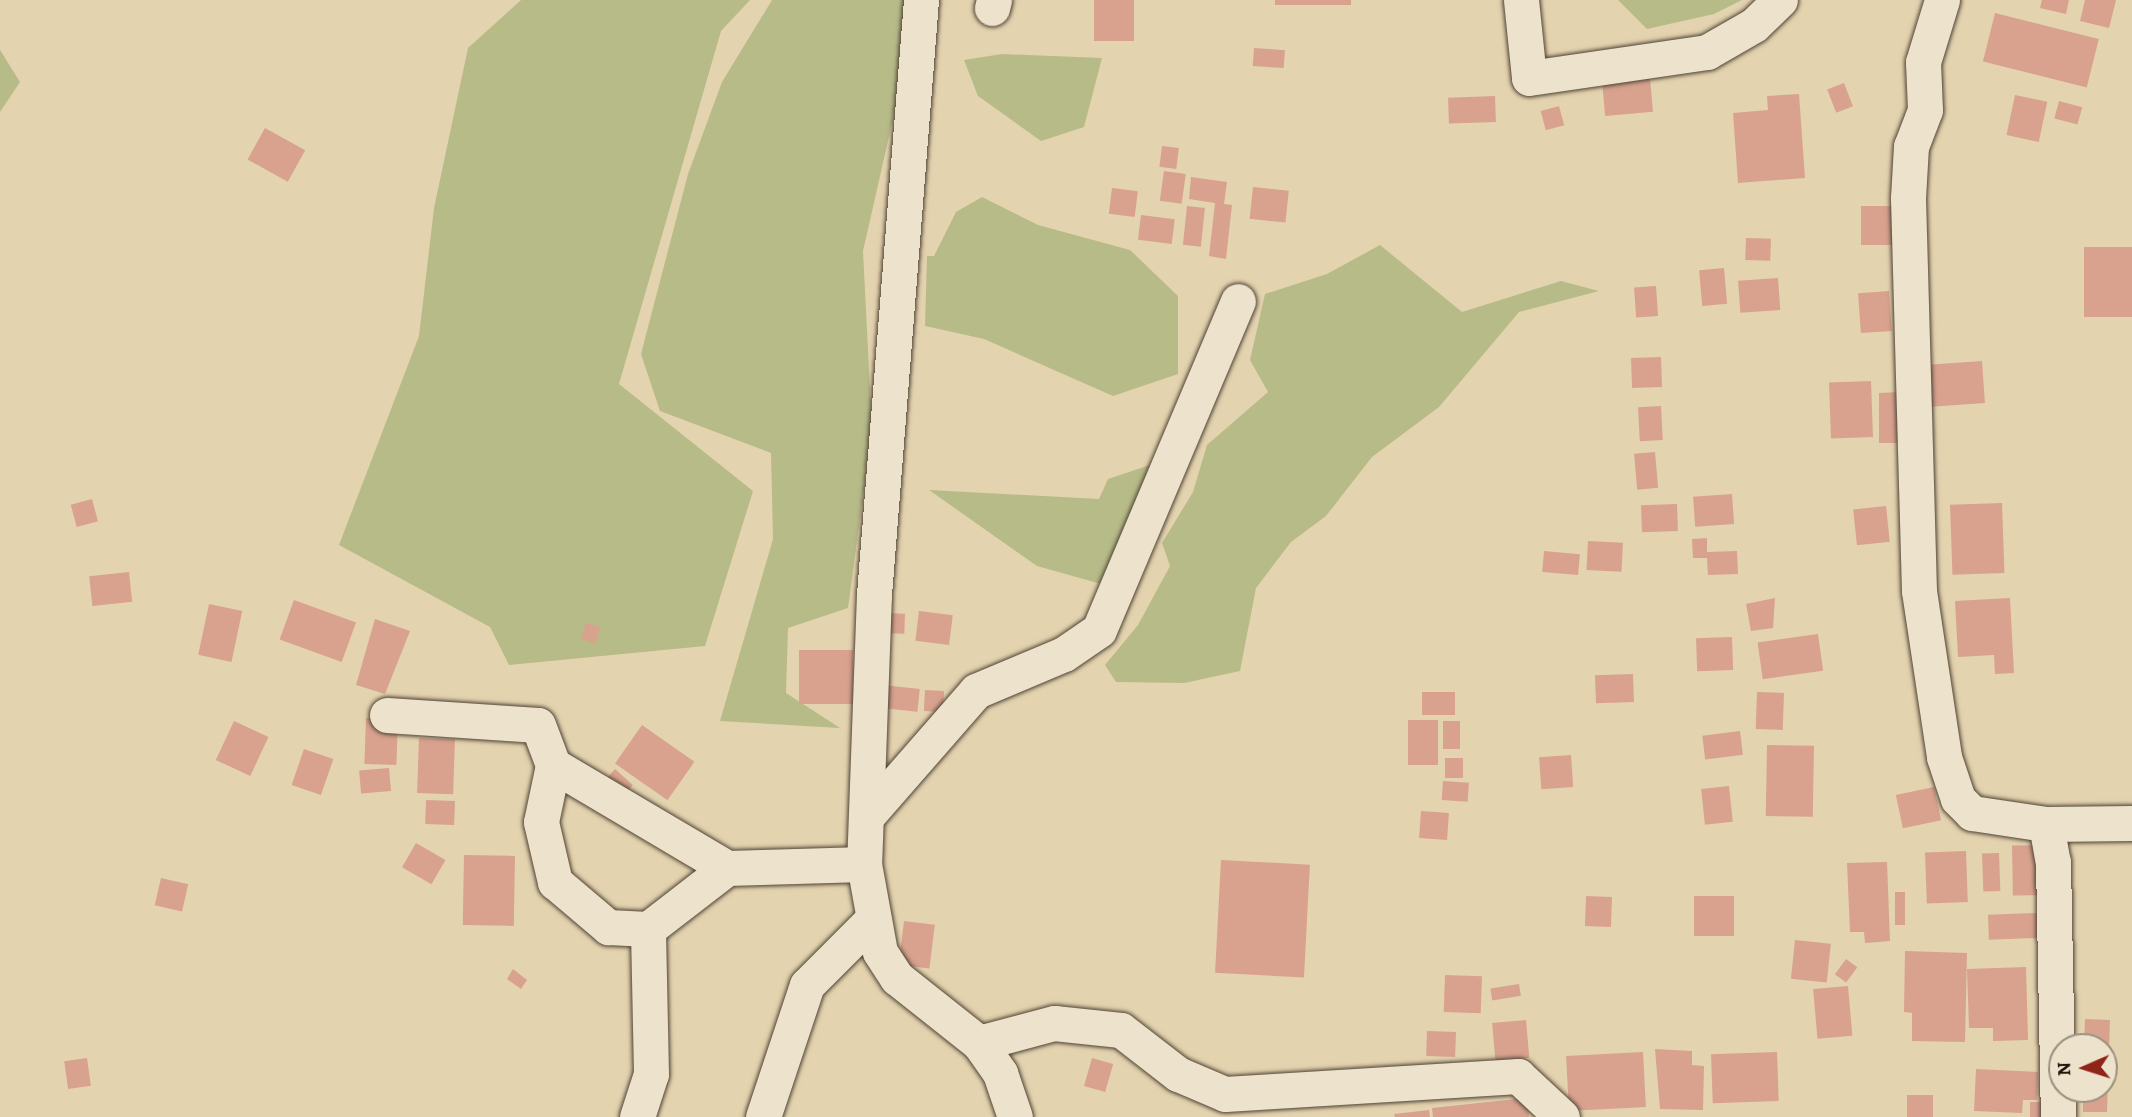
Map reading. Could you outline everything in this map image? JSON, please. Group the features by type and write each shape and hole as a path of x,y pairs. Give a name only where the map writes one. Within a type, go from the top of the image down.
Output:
{"street":[{"path":"921,0 874,594 864,864 872,920 897,978 979,1043 1000,1073 1015,1117"},
{"path":"1521,0 1529,78 1707,52 1754,25 1780,0"},
{"path":"1942,0 1923,62 1926,110 1911,146 1908,198 1919,592 1944,757 1958,799 1972,813 2046,824 2132,823"},
{"path":"867,816 887,801 926,746 976,691 1064,654 1100,630 1238,301"},
{"path":"387,715 526,720 538,726 553,765 541,822 555,883 608,927 648,929 727,868"},
{"path":"553,765 727,868 864,864"},
{"path":"2046,824 2053,862 2058,1117"},
{"path":"763,1117 807,985 872,920"},
{"path":"637,1117 651,1074 648,929"},
{"path":"979,1043 1054,1023 1121,1030 1178,1074 1225,1094 1518,1076 1562,1117"}],"green space":[{"path":"521,0 750,0 721,31 619,384 753,491 705,646 509,665 490,627 339,545 419,336 434,208 468,48"},
{"path":"772,0 920,0 863,251 872,429 848,608 788,628 786,693 840,728 720,721 773,539 771,453 660,411 641,354 688,174 722,82"},
{"path":"1618,0 1742,0 1714,14 1647,29"},
{"path":"0,50 20,82 0,112"},
{"path":"1002,54 1102,58 1084,127 1041,141 978,96 964,60"},
{"path":"982,197 1038,225 1130,250 1178,296 1178,374 1113,396 984,339 925,326 927,256 934,256 956,212"},
{"path":"1380,245 1462,312 1561,281 1599,291 1519,312 1439,407 1372,457 1326,516 1291,542 1256,588 1240,671 1184,683 1116,682 1105,665 1138,625 1170,566 1162,543 1193,492 1207,445 1268,392 1250,360 1265,294 1327,274"},
{"path":"1153,464 1112,587 1037,566 929,490 1099,499 1108,479"}],"building":[{"path":"1094,0 1134,0 1134,41 1094,41"},
{"path":"1275,0 1351,0 1351,5 1275,5"},
{"path":"2042,0 2069,0 2066,14 2040,8"},
{"path":"2085,0 2116,0 2109,28 2080,21"},
{"path":"1995,13 2099,39 2087,87 1983,62"},
{"path":"1254,48 1285,50 1284,68 1253,66"},
{"path":"1650,78 1653,112 1605,116 1602,82"},
{"path":"1844,83 1853,106 1836,113 1827,89"},
{"path":"1799,94 1805,178 1738,183 1733,113 1768,110 1767,96"},
{"path":"2015,95 2047,102 2039,142 2006,135"},
{"path":"1495,96 1496,122 1449,124 1448,98"},
{"path":"2059,101 2082,107 2078,125 2054,118"},
{"path":"1559,106 1564,125 1546,130 1541,111"},
{"path":"265,128 305,150 288,182 248,159"},
{"path":"1162,146 1179,148 1176,169 1159,167"},
{"path":"1164,171 1186,174 1182,204 1160,201"},
{"path":"1191,177 1227,182 1224,204 1232,205 1226,259 1209,256 1215,203 1189,199"},
{"path":"1253,187 1289,191 1285,223 1250,219"},
{"path":"1112,188 1138,191 1135,217 1109,214"},
{"path":"1187,206 1205,208 1201,247 1183,245"},
{"path":"1861,206 1896,206 1896,245 1861,245"},
{"path":"1141,215 1175,219 1172,244 1138,240"},
{"path":"1746,238 1771,239 1770,261 1745,260"},
{"path":"2084,247 2132,247 2132,317 2084,317"},
{"path":"1724,268 1727,304 1702,306 1699,270"},
{"path":"1778,278 1780,310 1740,313 1738,281"},
{"path":"1656,286 1658,316 1636,317 1634,288"},
{"path":"1889,291 1892,331 1861,333 1858,293"},
{"path":"1661,357 1662,387 1632,388 1631,358"},
{"path":"1982,361 1985,403 1931,407 1928,365"},
{"path":"1871,381 1873,437 1831,438 1829,382"},
{"path":"1902,392 1914,443 1879,443 1879,393"},
{"path":"1661,406 1663,440 1640,441 1638,407"},
{"path":"1655,452 1658,488 1637,490 1634,454"},
{"path":"1732,494 1734,524 1695,527 1693,497"},
{"path":"92,499 98,521 77,527 71,505"},
{"path":"2002,503 2004,573 1952,575 1950,505"},
{"path":"1677,504 1678,531 1642,532 1641,505"},
{"path":"1886,506 1890,542 1857,545 1853,509"},
{"path":"1707,538 1707,552 1737,551 1738,574 1708,575 1707,558 1693,558 1692,539"},
{"path":"1588,541 1623,543 1621,572 1586,570"},
{"path":"1544,551 1580,554 1578,575 1542,572"},
{"path":"129,572 132,602 92,606 89,576"},
{"path":"1775,598 1773,628 1751,631 1746,604"},
{"path":"2010,598 2014,673 1995,674 1994,655 1958,657 1955,601"},
{"path":"294,600 356,623 342,662 280,639"},
{"path":"209,604 242,611 231,662 198,655"},
{"path":"919,611 953,615 949,645 915,641"},
{"path":"881,613 905,614 904,634 880,633"},
{"path":"375,619 410,631 385,694 356,685"},
{"path":"586,623 600,627 596,643 581,639"},
{"path":"1818,634 1823,671 1763,679 1758,642"},
{"path":"1732,637 1733,670 1697,671 1696,638"},
{"path":"799,650 853,650 853,704 799,704"},
{"path":"1633,674 1634,702 1596,703 1595,675"},
{"path":"882,685 920,689 917,712 880,708"},
{"path":"925,690 944,691 943,712 924,711"},
{"path":"1422,692 1455,692 1455,715 1422,715"},
{"path":"1757,692 1784,693 1783,730 1756,729"},
{"path":"366,718 398,719 396,765 364,764"},
{"path":"1408,720 1438,720 1438,765 1408,765"},
{"path":"234,721 268,737 250,776 216,760"},
{"path":"1443,721 1460,721 1460,749 1443,749"},
{"path":"642,725 694,762 667,800 615,764"},
{"path":"1740,731 1743,755 1705,759 1702,736"},
{"path":"419,738 455,739 453,794 417,793"},
{"path":"1767,745 1814,746 1813,817 1766,816"},
{"path":"304,749 333,759 321,795 292,785"},
{"path":"1571,755 1573,787 1541,789 1539,757"},
{"path":"1445,758 1463,758 1463,778 1445,778"},
{"path":"389,768 391,791 361,794 359,771"},
{"path":"615,769 633,785 625,794 607,778"},
{"path":"1443,781 1469,783 1468,802 1442,800"},
{"path":"1729,786 1733,822 1705,825 1701,789"},
{"path":"1934,787 1941,820 1903,828 1896,795"},
{"path":"426,800 455,801 454,825 425,824"},
{"path":"1421,811 1449,813 1447,840 1419,838"},
{"path":"416,843 445,860 431,884 402,867"},
{"path":"2046,845 2047,895 2013,896 2012,846"},
{"path":"1966,851 1968,902 1927,903 1925,852"},
{"path":"1999,853 2000,891 1983,892 1982,854"},
{"path":"464,855 515,856 514,926 463,925"},
{"path":"1221,860 1310,865 1304,978 1215,973"},
{"path":"1887,862 1890,941 1865,943 1864,932 1850,932 1847,863"},
{"path":"161,878 188,884 182,912 155,905"},
{"path":"1895,892 1905,892 1905,925 1895,925"},
{"path":"1586,896 1612,897 1611,927 1585,926"},
{"path":"1694,896 1734,896 1734,936 1694,936"},
{"path":"2037,913 2038,938 1989,940 1988,915"},
{"path":"904,921 935,925 929,968 899,965"},
{"path":"1795,940 1831,944 1827,983 1791,979"},
{"path":"1905,951 1967,953 1965,1042 1912,1041 1912,1013 1904,1012"},
{"path":"1846,959 1857,967 1846,983 1835,974"},
{"path":"2026,967 2028,1040 1993,1041 1993,1028 1969,1028 1967,969"},
{"path":"513,969 527,980 521,989 507,979"},
{"path":"1445,975 1482,976 1481,1013 1444,1012"},
{"path":"1519,984 1521,996 1492,1000 1490,989"},
{"path":"1848,986 1852,1036 1817,1039 1813,989"},
{"path":"2085,1019 2110,1020 2110,1033 2084,1033"},
{"path":"1526,1020 1529,1058 1495,1061 1492,1023"},
{"path":"1427,1031 1456,1032 1455,1057 1426,1056"},
{"path":"1655,1049 1692,1051 1692,1065 1704,1066 1703,1110 1660,1109"},
{"path":"1643,1052 1646,1107 1569,1111 1566,1056"},
{"path":"1777,1052 1779,1101 1713,1103 1711,1054"},
{"path":"87,1058 91,1086 68,1089 64,1061"},
{"path":"1092,1058 1113,1064 1105,1092 1084,1086"},
{"path":"1976,1069 2038,1072 2037,1100 2023,1100 2022,1113 1974,1111"},
{"path":"1907,1095 1933,1095 1933,1117 1907,1117"},
{"path":"1527,1098 1529,1117 1433,1117 1432,1108"},
{"path":"2030,1102 2052,1103 2052,1117 2030,1117"},
{"path":"2083,1103 2107,1103 2107,1112 2083,1112"},
{"path":"1429,1110 1430,1117 1395,1117 1394,1114"}]}
